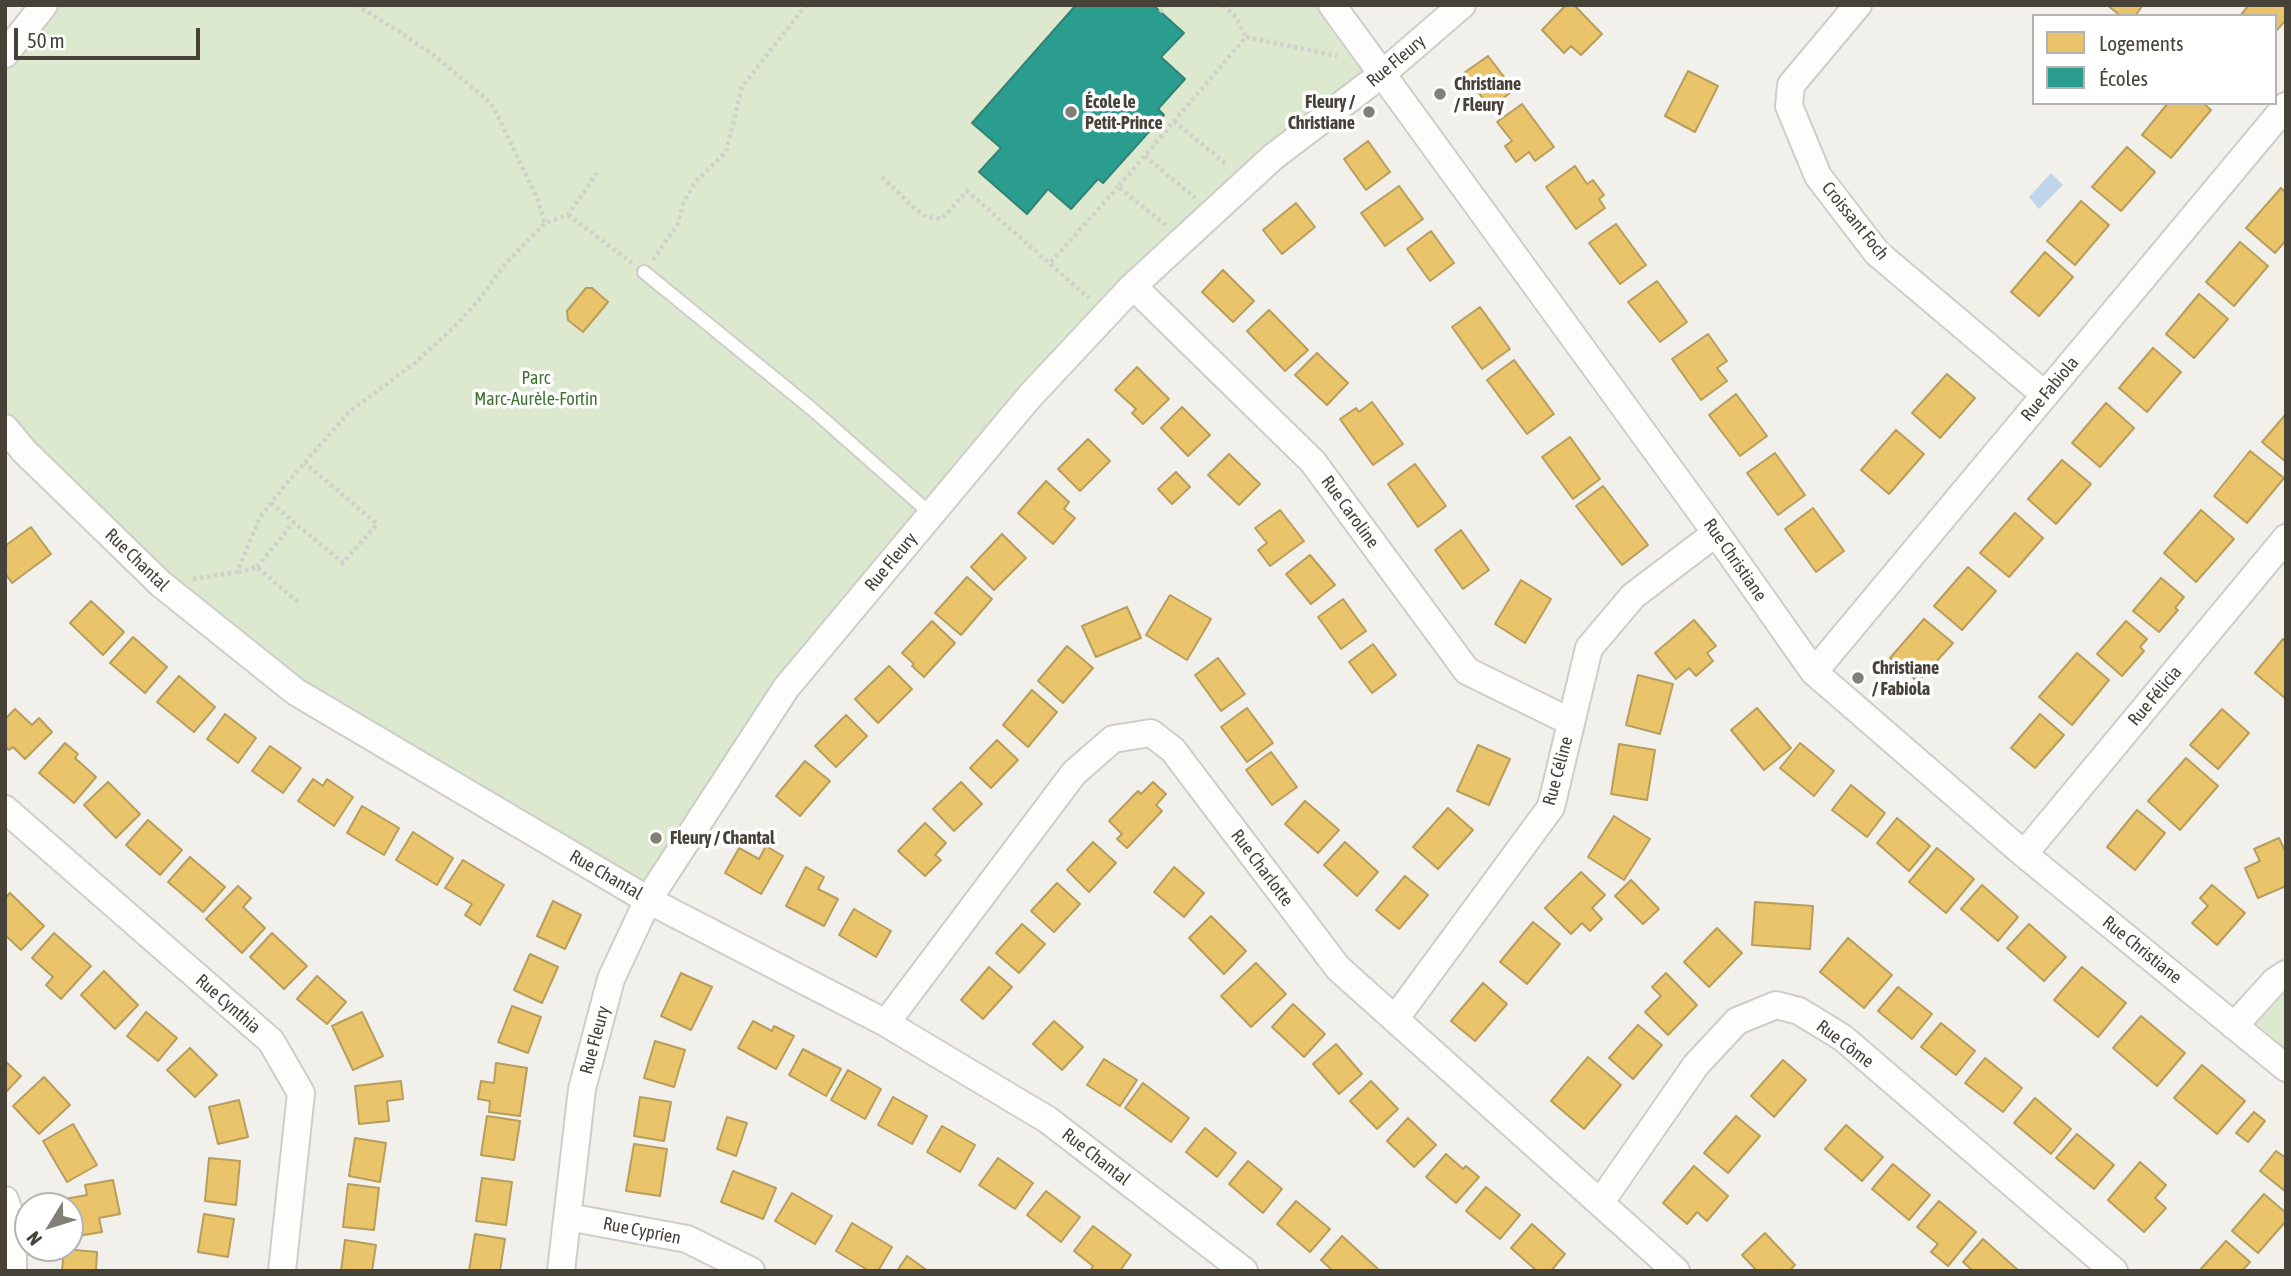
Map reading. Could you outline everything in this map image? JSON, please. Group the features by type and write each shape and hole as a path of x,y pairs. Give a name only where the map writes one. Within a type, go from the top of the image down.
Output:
{"street":[{"path":"5,54 44,5"},
{"name":"Rue Christiane","path":"1332,5 1814,672 2024,854 2286,1068"},
{"name":"Rue Fleury","path":"561,1271 582,1089 611,979 648,900 786,688 1030,396 1133,286 1273,157 1382,74 1462,5"},
{"name":"Croissant Foch","path":"1858,5 1791,85 1788,106 1818,176 1877,253 2045,395"},
{"name":"Rue Fabiola","path":"1814,672 2286,106"},
{"name":"Rue Caroline","path":"1133,286 1313,462 1467,671 1571,722"},
{"name":"Rue Chantal","path":"5,428 15,458 161,584 296,692 648,900 886,1023 1048,1120 1244,1271"},
{"name":"Rue Céline","path":"1395,1019 1551,807 1589,648 1633,596 1716,533"},
{"name":"Rue Félicia","path":"2024,854 2283,548"},
{"name":"Rue Charlotte","path":"886,1023 1074,773 1113,738 1151,733 1172,750 1338,968 1676,1271"},
{"name":"Rue Cynthia","path":"5,809 271,1041 301,1093 282,1271"},
{"path":"2234,1026 2274,981 2286,974"},
{"name":"Rue Côme","path":"1600,1203 1696,1065 1737,1021 1776,1005 1799,1011 1843,1038 2114,1271"},
{"path":"5,1200 13,1223 13,1271"},
{"name":"Rue Cyprien","path":"568,1217 687,1239 751,1271"}],"lane":[{"path":"644,272 813,409 931,514"}],"path":[{"path":"356,5 418,44 494,108 537,198 545,223"},
{"path":"568,215 644,272 678,224 683,204 695,182 726,152 742,88 806,5"},
{"path":"1160,12 1166,5"},
{"path":"1223,5 1236,17 1246,37"},
{"path":"1246,37 1342,58"},
{"path":"1050,262 1246,37"},
{"path":"1174,121 1247,181"},
{"path":"1145,156 1212,212"},
{"path":"237,572 260,517 350,411 415,363 455,326 505,264 545,223 568,215 597,173"},
{"path":"882,177 927,217 942,219 967,191 1108,315"},
{"path":"1118,187 1184,239"},
{"path":"271,503 343,563 377,524 305,463"},
{"path":"161,584 257,567 295,523"},
{"path":"257,567 299,603"}],"green space":[{"name":"Parc Marc-Aurèle-Fortin","path":"44,5 1332,5 1382,74 1133,286 786,688 648,900 296,692 5,428 5,54"},
{"path":"2286,974 2286,1068 2234,1026"}],"water":[{"path":"2051,173 2063,185 2039,209 2029,197"}],"building: Logements":[{"path":"1566,5 1574,5 1602,34 1581,55 1571,46 1564,53 1542,30"},
{"path":"2107,5 2143,5 2136,14 2118,14"},
{"path":"2249,5 2286,5 2286,20 2277,30 2277,14 2242,14"},
{"path":"1488,56 1514,90 1490,108 1464,73"},
{"path":"1688,71 1718,86 1695,132 1665,116"},
{"path":"1522,104 1554,147 1535,161 1529,152 1516,162 1505,146 1512,141 1497,122"},
{"path":"2166,105 2205,105 2211,110 2171,158 2142,135"},
{"path":"1368,141 1390,172 1366,190 1344,159"},
{"path":"2127,147 2155,172 2121,211 2092,187"},
{"path":"1575,166 1587,184 1593,180 1604,195 1599,199 1605,208 1576,229 1546,187"},
{"path":"1399,186 1423,219 1385,246 1361,213"},
{"path":"2281,188 2286,193 2286,240 2275,253 2246,228"},
{"path":"2081,201 2109,225 2075,265 2047,241"},
{"path":"1296,203 1315,227 1282,254 1263,230"},
{"path":"1616,224 1646,265 1620,284 1589,243"},
{"path":"1431,231 1454,263 1430,281 1407,249"},
{"path":"2240,242 2268,266 2234,306 2206,282"},
{"path":"2045,252 2073,277 2039,316 2011,292"},
{"path":"1223,270 1254,301 1233,322 1202,292"},
{"path":"1657,281 1687,322 1660,342 1628,302"},
{"path":"586,288 592,288 608,302 583,332 568,320 567,311"},
{"path":"2199,294 2228,319 2194,358 2166,334"},
{"path":"1480,307 1510,349 1482,369 1452,327"},
{"path":"1269,310 1308,350 1285,371 1247,331"},
{"path":"1708,334 1727,361 1717,368 1727,381 1701,400 1672,359"},
{"path":"2153,348 2181,372 2147,412 2119,388"},
{"path":"1317,353 1348,383 1327,405 1295,375"},
{"path":"1514,360 1554,414 1527,434 1487,380"},
{"path":"1137,367 1169,399 1143,424 1132,413 1136,409 1115,390"},
{"path":"1947,374 1975,398 1940,438 1912,413"},
{"path":"1736,394 1767,436 1740,456 1709,415"},
{"path":"1372,402 1403,444 1373,465 1340,419 1356,408 1359,412"},
{"path":"2106,403 2134,428 2100,467 2072,443"},
{"path":"1182,407 1210,435 1188,456 1161,428"},
{"path":"2286,414 2286,462 2262,442"},
{"path":"1896,430 1924,454 1889,494 1861,470"},
{"path":"1570,437 1600,479 1573,499 1542,457"},
{"path":"1088,439 1110,461 1080,491 1058,469"},
{"path":"2250,451 2284,478 2247,523 2214,496"},
{"path":"1775,453 1805,495 1778,515 1747,473"},
{"path":"1229,454 1260,484 1239,505 1208,475"},
{"path":"2062,460 2091,484 2056,524 2028,499"},
{"path":"1415,464 1446,506 1418,527 1388,484"},
{"path":"1176,472 1190,487 1172,504 1158,489"},
{"path":"1046,481 1069,502 1064,509 1075,518 1053,544 1018,513"},
{"path":"1603,486 1648,545 1622,565 1576,506"},
{"path":"1813,508 1844,551 1816,572 1785,529"},
{"path":"1280,510 1304,541 1270,566 1258,550 1267,543 1255,528"},
{"path":"2201,510 2234,539 2196,582 2164,553"},
{"path":"2015,513 2043,538 2009,577 1980,553"},
{"path":"31,527 51,554 12,583 5,573 5,546"},
{"path":"1461,530 1489,570 1463,589 1435,550"},
{"path":"1002,534 1026,558 994,590 971,567"},
{"path":"1310,555 1335,585 1311,604 1286,574"},
{"path":"1968,567 1996,591 1962,630 1934,606"},
{"path":"967,577 992,599 961,635 935,613"},
{"path":"2161,578 2184,597 2175,608 2178,610 2159,632 2133,611"},
{"path":"1521,580 1551,599 1525,643 1495,624"},
{"path":"1170,595 1211,619 1187,660 1146,635"},
{"path":"1343,599 1366,631 1341,649 1318,617"},
{"path":"91,601 124,632 103,655 70,623"},
{"path":"1127,607 1141,638 1096,657 1082,626"},
{"path":"1924,619 1953,643 1918,682 1890,658"},
{"path":"1694,620 1716,646 1707,653 1713,661 1696,676 1689,668 1676,679 1655,653"},
{"path":"932,621 955,643 924,677 902,653"},
{"path":"2126,621 2147,639 2140,647 2144,651 2122,676 2097,654"},
{"path":"133,637 167,667 145,693 110,663"},
{"path":"2283,639 2286,642 2286,699 2255,673"},
{"path":"1373,644 1396,675 1372,693 1349,662"},
{"path":"1067,646 1093,668 1063,703 1038,681"},
{"path":"2077,653 2109,680 2072,725 2039,697"},
{"path":"1218,658 1245,694 1221,711 1195,675"},
{"path":"889,666 912,689 878,723 855,699"},
{"path":"1638,675 1673,684 1660,734 1626,725"},
{"path":"179,676 215,707 194,732 157,702"},
{"path":"1032,690 1057,712 1028,747 1003,725"},
{"path":"1247,708 1273,743 1247,762 1221,727"},
{"path":"1757,708 1791,748 1764,770 1731,730"},
{"path":"15,709 32,725 39,718 52,732 25,759 13,747 9,750 5,746 5,719"},
{"path":"2222,709 2249,733 2218,769 2190,745"},
{"path":"225,714 256,738 238,763 207,739"},
{"path":"2040,714 2064,735 2035,768 2011,748"},
{"path":"846,715 867,736 836,767 815,746"},
{"path":"997,740 1018,760 991,788 970,768"},
{"path":"65,743 78,754 75,758 96,777 74,803 39,773"},
{"path":"1800,743 1834,771 1814,796 1780,768"},
{"path":"1619,744 1655,750 1647,800 1611,794"},
{"path":"1478,745 1510,759 1489,805 1457,791"},
{"path":"270,746 301,768 283,793 252,771"},
{"path":"1271,752 1297,787 1272,805 1246,770"},
{"path":"2186,758 2218,786 2180,830 2148,801"},
{"path":"805,761 830,781 800,816 776,796"},
{"path":"313,779 323,786 327,779 353,797 334,826 298,801"},
{"path":"108,782 140,814 116,838 84,805"},
{"path":"961,782 982,804 954,831 933,809"},
{"path":"1153,782 1166,794 1156,805 1162,811 1127,848 1117,839 1122,834 1109,821 1138,791 1141,794"},
{"path":"1851,785 1885,813 1867,837 1832,810"},
{"path":"1305,801 1339,830 1318,853 1285,824"},
{"path":"362,806 399,828 384,855 347,833"},
{"path":"1448,808 1473,830 1438,869 1413,847"},
{"path":"2137,810 2165,833 2135,870 2107,847"},
{"path":"1614,816 1650,839 1624,880 1588,857"},
{"path":"1897,818 1930,846 1909,871 1877,843"},
{"path":"148,820 182,850 160,875 126,845"},
{"path":"925,823 946,843 935,855 941,860 925,876 898,851"},
{"path":"413,832 453,858 437,885 396,860"},
{"path":"2279,838 2286,853 2286,886 2258,898 2245,868 2260,861 2254,849"},
{"path":"1093,842 1116,863 1089,892 1067,870"},
{"path":"1345,842 1378,872 1357,896 1324,865"},
{"path":"766,846 783,856 761,894 725,873 739,848 759,859"},
{"path":"1937,848 1974,879 1946,913 1909,882"},
{"path":"190,857 225,887 203,912 168,882"},
{"path":"463,860 504,885 480,925 465,915 472,904 445,888"},
{"path":"806,867 824,877 818,889 838,899 824,926 786,906"},
{"path":"1174,867 1204,893 1184,917 1154,892"},
{"path":"1581,872 1605,895 1592,908 1602,919 1590,931 1582,923 1571,934 1545,908"},
{"path":"1405,876 1428,895 1399,929 1376,910"},
{"path":"1631,880 1659,909 1643,924 1615,896"},
{"path":"1057,883 1080,904 1054,932 1031,911"},
{"path":"1982,885 2018,917 1998,941 1961,909"},
{"path":"2212,885 2245,913 2217,945 2192,923 2208,906 2200,898"},
{"path":"238,886 251,898 243,907 265,928 242,953 206,919"},
{"path":"10,893 44,926 21,950 5,935 5,898"},
{"path":"553,901 581,915 565,949 537,936"},
{"path":"1755,902 1813,906 1810,949 1752,945"},
{"path":"854,909 891,931 876,957 839,935"},
{"path":"1211,916 1246,951 1224,974 1189,938"},
{"path":"1533,922 1560,944 1527,984 1500,962"},
{"path":"1022,924 1045,944 1019,973 996,953"},
{"path":"2029,924 2066,957 2044,981 2007,948"},
{"path":"1717,928 1742,953 1709,987 1684,962"},
{"path":"54,933 91,966 61,999 46,985 53,977 32,958"},
{"path":"272,933 307,966 284,989 250,957"},
{"path":"1848,938 1892,975 1864,1008 1820,972"},
{"path":"530,954 558,967 542,1003 514,990"},
{"path":"1256,963 1286,994 1251,1027 1221,996"},
{"path":"989,967 1012,987 983,1019 961,1000"},
{"path":"2082,967 2126,1003 2098,1037 2054,1000"},
{"path":"104,971 138,1005 115,1029 81,995"},
{"path":"681,973 712,987 691,1030 661,1016"},
{"path":"1666,973 1697,1005 1668,1035 1645,1012 1661,996 1652,987"},
{"path":"317,976 346,1002 327,1024 297,999"},
{"path":"1483,983 1507,1004 1475,1041 1451,1021"},
{"path":"1898,987 1932,1014 1912,1039 1878,1011"},
{"path":"1293,1004 1325,1034 1304,1057 1272,1027"},
{"path":"512,1006 541,1017 528,1053 498,1042"},
{"path":"146,1012 177,1038 158,1061 127,1036"},
{"path":"362,1012 383,1056 353,1070 332,1026"},
{"path":"2141,1016 2185,1053 2157,1086 2113,1048"},
{"path":"753,1021 772,1031 774,1026 794,1036 776,1069 738,1048"},
{"path":"1054,1021 1083,1047 1062,1070 1033,1044"},
{"path":"1941,1023 1975,1051 1956,1075 1921,1047"},
{"path":"1638,1025 1662,1045 1633,1079 1609,1058"},
{"path":"655,1041 685,1050 674,1087 644,1078"},
{"path":"1336,1044 1362,1074 1339,1094 1313,1064"},
{"path":"190,1048 217,1075 195,1097 167,1070"},
{"path":"803,1049 841,1069 826,1096 789,1075"},
{"path":"1588,1057 1621,1085 1584,1129 1551,1101"},
{"path":"1985,1058 2022,1088 2003,1112 1965,1083"},
{"path":"1104,1059 1137,1080 1120,1106 1087,1085"},
{"path":"1783,1060 1806,1080 1774,1117 1751,1096"},
{"path":"5,1061 21,1076 5,1093"},
{"path":"496,1063 527,1068 520,1116 489,1112 490,1101 478,1099 481,1081 494,1083"},
{"path":"2202,1065 2245,1101 2217,1134 2174,1098"},
{"path":"848,1070 881,1089 865,1119 831,1100"},
{"path":"44,1077 70,1105 39,1134 13,1106"},
{"path":"401,1081 403,1099 387,1101 389,1121 359,1124 355,1086"},
{"path":"1371,1081 1398,1109 1377,1129 1350,1101"},
{"path":"1143,1083 1189,1118 1171,1142 1125,1108"},
{"path":"640,1097 671,1102 664,1141 634,1136"},
{"path":"893,1097 927,1116 912,1144 878,1125"},
{"path":"2035,1098 2071,1129 2051,1154 2014,1123"},
{"path":"239,1100 248,1137 218,1144 209,1107"},
{"path":"2254,1112 2265,1121 2248,1142 2236,1133"},
{"path":"487,1116 520,1121 514,1160 481,1155"},
{"path":"1736,1116 1760,1136 1728,1173 1704,1153"},
{"path":"727,1117 747,1123 736,1156 717,1149"},
{"path":"1408,1118 1436,1145 1414,1167 1387,1141"},
{"path":"73,1124 97,1165 67,1182 43,1141"},
{"path":"1846,1125 1883,1157 1862,1181 1825,1149"},
{"path":"942,1126 975,1145 960,1172 927,1152"},
{"path":"1205,1128 1236,1153 1217,1177 1186,1152"},
{"path":"2077,1134 2114,1165 2094,1189 2056,1158"},
{"path":"355,1138 386,1143 380,1182 349,1176"},
{"path":"634,1144 667,1149 660,1196 626,1191"},
{"path":"2276,1151 2286,1158 2286,1192 2260,1171"},
{"path":"1446,1154 1463,1169 1466,1166 1479,1177 1456,1203 1426,1177"},
{"path":"209,1158 240,1161 236,1205 205,1201"},
{"path":"998,1158 1033,1183 1015,1209 979,1185"},
{"path":"1248,1161 1282,1189 1263,1213 1229,1184"},
{"path":"2140,1162 2166,1185 2155,1198 2166,1208 2144,1232 2108,1200"},
{"path":"1893,1164 1930,1195 1909,1220 1872,1189"},
{"path":"1694,1166 1728,1196 1707,1221 1697,1212 1687,1224 1663,1203"},
{"path":"733,1171 776,1188 763,1219 721,1202"},
{"path":"482,1178 512,1182 506,1225 476,1221"},
{"path":"113,1180 120,1214 99,1218 102,1232 84,1235 84,1196 87,1195 85,1185"},
{"path":"348,1184 379,1188 374,1230 343,1227"},
{"path":"1486,1187 1520,1215 1500,1239 1466,1211"},
{"path":"1046,1191 1080,1217 1061,1242 1027,1215"},
{"path":"792,1193 832,1216 815,1244 775,1221"},
{"path":"2264,1194 2286,1213 2286,1221 2258,1253 2232,1231"},
{"path":"1296,1201 1330,1229 1310,1252 1277,1224"},
{"path":"1939,1201 1976,1232 1948,1266 1931,1252 1938,1244 1917,1227"},
{"path":"204,1214 234,1219 228,1257 198,1252"},
{"path":"852,1223 892,1247 878,1271 869,1271 836,1251"},
{"path":"1532,1224 1565,1254 1551,1271 1537,1271 1511,1248"},
{"path":"1093,1226 1131,1255 1120,1271 1090,1271 1093,1266 1074,1251"},
{"path":"1765,1233 1795,1265 1789,1271 1757,1271 1742,1255"},
{"path":"475,1234 505,1239 500,1271 469,1271"},
{"path":"1342,1236 1378,1269 1377,1271 1333,1271 1321,1260"},
{"path":"1983,1239 2019,1271 1973,1271 1963,1262"},
{"path":"345,1240 376,1245 372,1271 341,1271"},
{"path":"2226,1241 2250,1262 2242,1271 2199,1271"},
{"path":"84,1251 97,1252 96,1271 62,1271 63,1262 84,1262"},
{"path":"907,1256 928,1271 897,1271"}],"building: Écoles":[{"name":"École le Petit-Prince","path":"1076,5 1153,5 1184,33 1161,57 1185,79 1158,109 1164,115 1103,183 1098,179 1071,209 1048,189 1027,214 979,172 1001,148 972,123"}],"place":[{"name":"Christiane / Fleury","path":"1440,94"},
{"name":"École le Petit-Prince","path":"1071,112"},
{"name":"Fleury / Christiane","path":"1369,112"},
{"name":"Christiane / Fabiola","path":"1858,678"},
{"name":"Fleury / Chantal","path":"656,838"}]}
